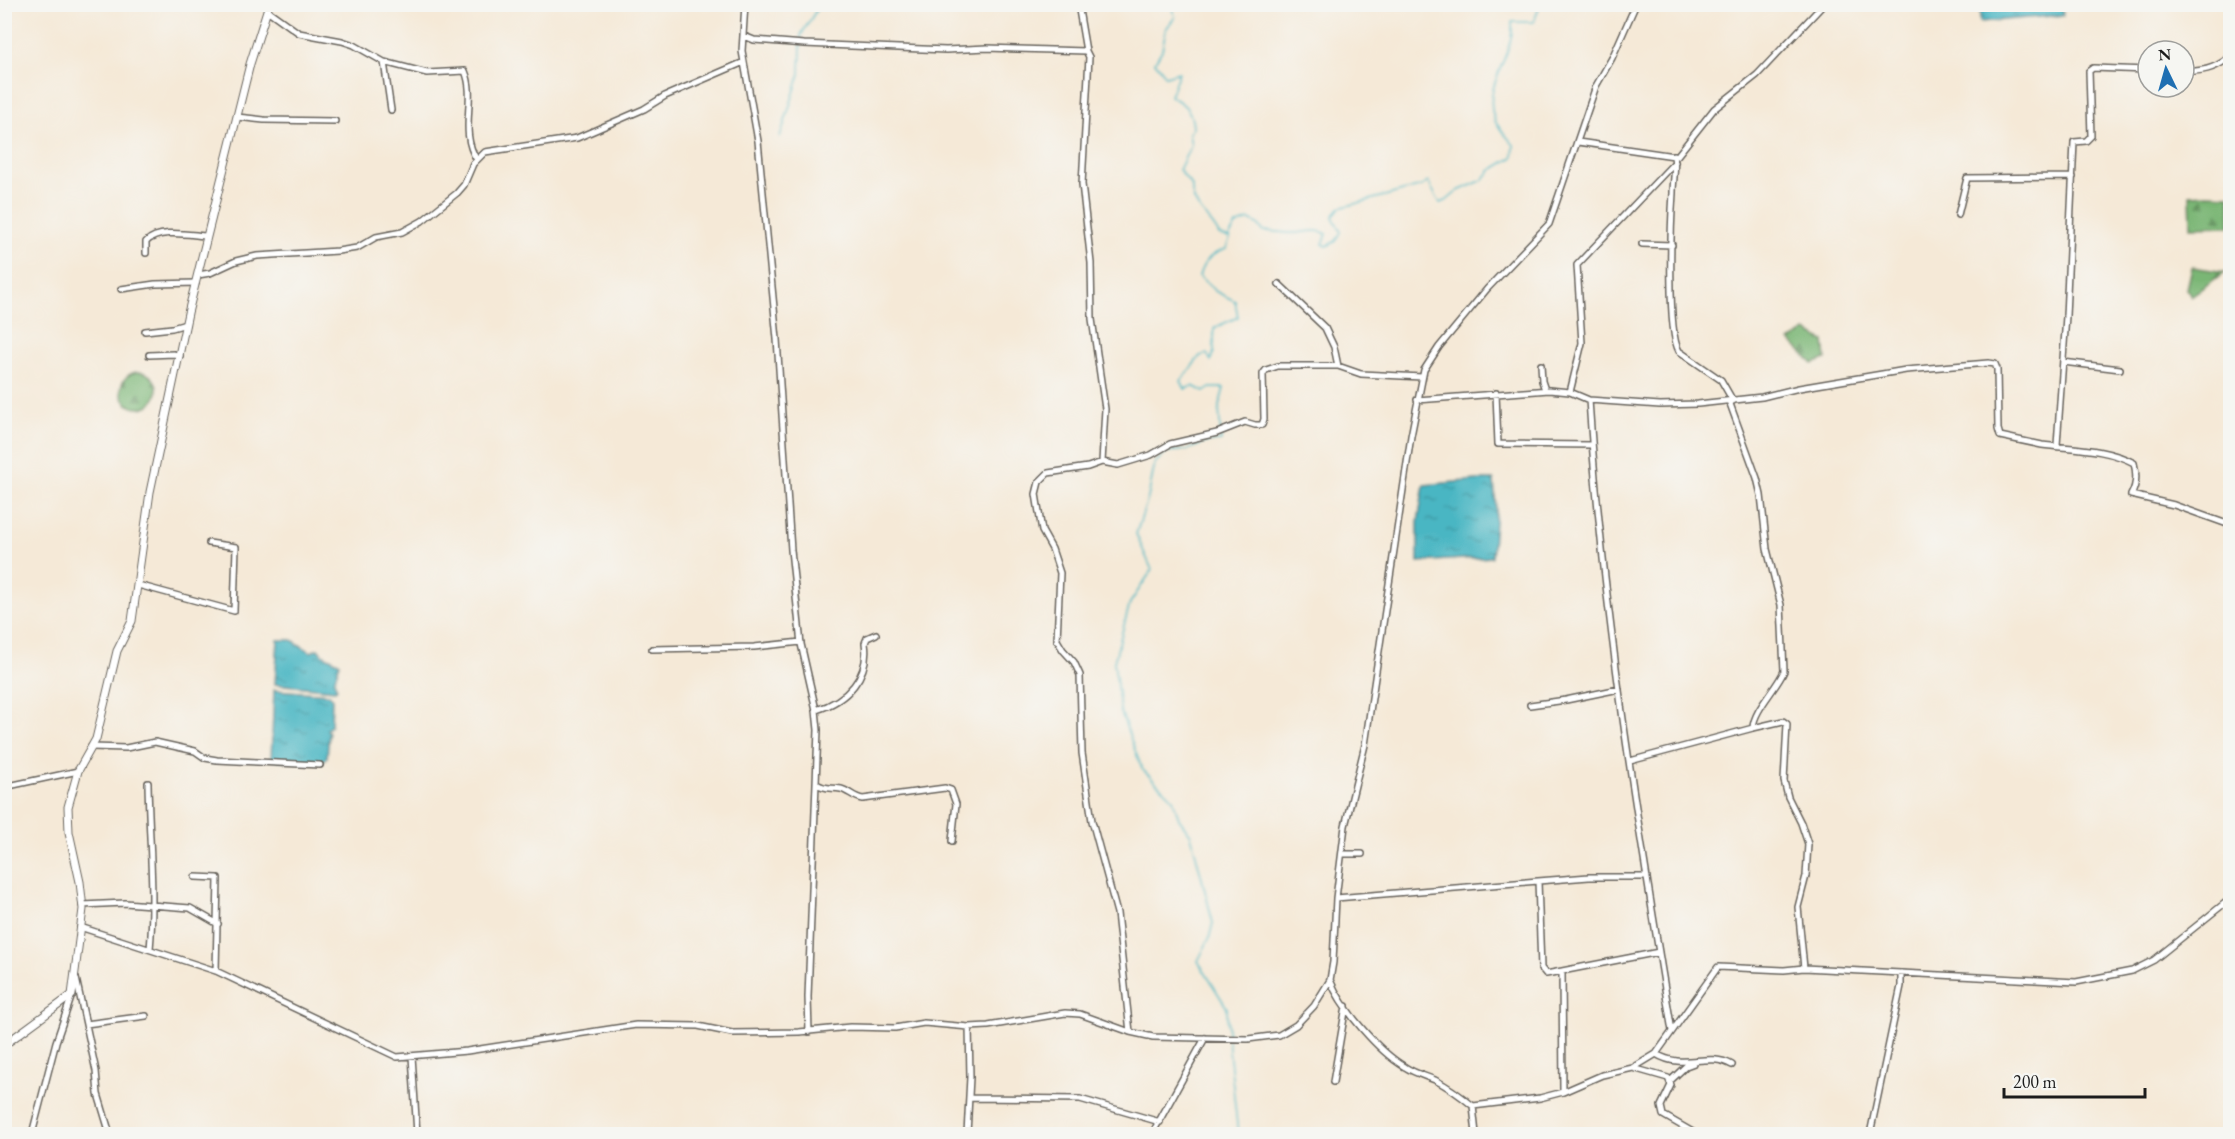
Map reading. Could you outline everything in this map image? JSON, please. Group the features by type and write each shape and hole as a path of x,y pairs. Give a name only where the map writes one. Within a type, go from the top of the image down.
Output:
{"street":[{"path":"745,4 742,51 758,141 777,339 791,550 801,642 816,710 818,730 808,997 809,1032"},
{"path":"1078,4 1089,57 1082,184 1091,263 1092,319 1105,409 1102,462"},
{"path":"80,927 216,971 397,1057 467,1051 636,1025 698,1026 732,1033 809,1032 850,1028 894,1028 924,1023 969,1027 988,1026 1065,1013 1080,1014 1130,1032 1169,1038 1233,1037 1248,1039 1279,1035 1296,1025 1327,988 1330,980 1336,898 1345,826 1365,745 1422,377 1439,347 1487,289 1549,224 1596,86 1612,58 1636,4"},
{"path":"1578,142 1677,156 1714,109 1757,75 1824,4"},
{"path":"33,1134 56,1042 76,977 82,905 80,882 69,832 68,807 78,771 96,740 117,651 132,621 150,492 186,324 250,64 268,7 299,33 354,45 384,62 427,73 465,71 469,94 466,122 471,151 477,160"},
{"path":"744,36 754,40 801,44 946,50 987,48 1086,51"},
{"path":"2196,72 2214,66 2230,56"},
{"path":"384,62 391,110"},
{"path":"198,275 257,256 357,248 376,237 402,232 422,221 457,193 473,164 485,152 577,138 635,114 665,96 744,62"},
{"path":"2057,445 2074,142 2086,141 2091,136 2089,71 2093,68 2136,70"},
{"path":"237,117 334,122"},
{"path":"1673,155 1675,162 1672,319 1675,345 1679,351 1721,380 1731,401 1759,486 1767,549 1780,605 1784,671 1756,715 1753,728"},
{"path":"1570,392 1582,343 1577,265 1675,162"},
{"path":"1958,215 1967,178 2073,177"},
{"path":"146,253 146,242 150,237 166,234 207,236"},
{"path":"1642,244 1672,245"},
{"path":"121,289 155,284 196,283"},
{"path":"1279,284 1326,328 1334,347 1338,366"},
{"path":"145,331 186,324"},
{"path":"149,356 174,354 180,356"},
{"path":"2063,362 2120,369"},
{"path":"1417,400 1545,390 1570,392 1589,400 1660,405 1731,401 1906,370 1995,364 2000,436 2125,459 2134,463 2136,471 2135,487 2131,495 2174,506 2230,525"},
{"path":"1541,365 1545,390"},
{"path":"1130,1032 1117,913 1092,821 1082,753 1080,675 1074,662 1057,640 1060,573 1052,549 1042,531 1036,494 1039,482 1048,474 1088,467 1102,462 1118,465 1151,455 1170,444 1225,431 1245,422 1262,425 1264,419 1263,375 1266,370 1278,366 1338,366 1361,374 1422,377"},
{"path":"1496,393 1498,444 1592,445"},
{"path":"1589,400 1619,689 1672,1032"},
{"path":"138,585 234,611 236,547 209,543"},
{"path":"816,710 837,702 858,682 862,676 865,643 867,638 876,634"},
{"path":"651,649 754,647 801,642"},
{"path":"1530,705 1619,689"},
{"path":"1630,761 1753,728 1783,721 1786,724 1784,781 1788,797 1808,844 1806,876 1798,907 1804,968"},
{"path":"91,747 126,748 155,742 195,751 205,758 218,760 320,765"},
{"path":"4,787 78,771"},
{"path":"148,783 153,905 150,949"},
{"path":"817,784 827,789 841,789 863,799 945,788 951,790 956,804 952,841"},
{"path":"1342,854 1362,854"},
{"path":"195,877 218,878 216,971"},
{"path":"1336,898 1588,877 1647,877"},
{"path":"1539,881 1542,968 1546,974 1659,952"},
{"path":"1330,980 1334,990 1362,1029 1388,1055 1406,1068 1454,1091 1473,1106 1540,1098 1563,1092 1602,1075 1632,1068 1656,1054 1718,967 1784,970 1804,968 2076,982 2132,971 2154,960 2230,899"},
{"path":"82,905 124,903 190,908 218,924"},
{"path":"1562,971 1563,1092"},
{"path":"1870,1134 1901,986 1901,973"},
{"path":"76,977 96,1071 98,1094 110,1134"},
{"path":"4,1045 72,995"},
{"path":"1333,1083 1346,1006"},
{"path":"86,1024 146,1016"},
{"path":"967,1134 969,1027"},
{"path":"1152,1134 1205,1038"},
{"path":"1656,1054 1671,1061 1680,1062 1727,1059 1732,1065"},
{"path":"412,1056 417,1134"},
{"path":"1670,1081 1686,1066 1704,1059"},
{"path":"1632,1068 1668,1078 1671,1085 1661,1106 1663,1115 1696,1134"},
{"path":"969,1098 1080,1099 1160,1122"},
{"path":"1473,1106 1476,1134"}],"green space":[{"path":"2190,195 2230,195 2230,226 2191,227"},
{"path":"2192,267 2225,272 2191,296 2187,289"},
{"path":"1806,331 1824,341 1826,359 1813,364 1790,341"},
{"path":"139,372 151,378 157,390 151,402 139,408 127,402 121,390 127,378"}],"water":[{"path":"1980,5 2062,5 2063,15 1980,22"},
{"path":"1494,480 1496,511 1492,557 1418,562 1418,522 1424,485"},
{"path":"278,640 292,640 311,652 318,649 322,654 340,663 334,681 337,688 335,690 275,684"},
{"path":"274,690 329,694 332,699 331,726 327,729 329,733 327,757 323,762 271,760"}],"waterway":[{"path":"801,40 801,35 820,4"},
{"path":"1172,4 1175,17 1166,29 1162,50 1155,62 1166,76 1179,72 1170,96 1187,108 1191,117 1193,128 1189,133 1191,145 1179,170 1192,186 1192,194 1198,207 1219,235 1230,238 1226,249 1209,258 1199,276 1215,291 1235,301 1238,317 1214,328 1214,352 1211,361 1207,354 1200,356 1181,381 1185,389 1193,386 1204,392 1210,388 1224,388 1219,407 1221,441 1207,442 1187,450 1167,452 1155,463 1148,498 1136,534 1152,570 1130,603 1114,662 1120,710 1142,769 1173,799 1179,819 1191,835 1213,923 1209,939 1198,961 1227,1008 1228,1035"},
{"path":"1229,237 1236,225 1249,220 1258,224 1263,231 1323,232 1327,234 1323,244 1327,246 1336,241 1341,232 1333,217 1339,208 1422,186 1428,182 1440,203 1458,191 1483,180 1490,171 1513,157 1514,145 1494,118 1491,106 1492,93 1509,47 1512,22 1534,22 1540,4"},
{"path":"780,137 800,74 801,45"},
{"path":"1228,1040 1238,1134"}]}
